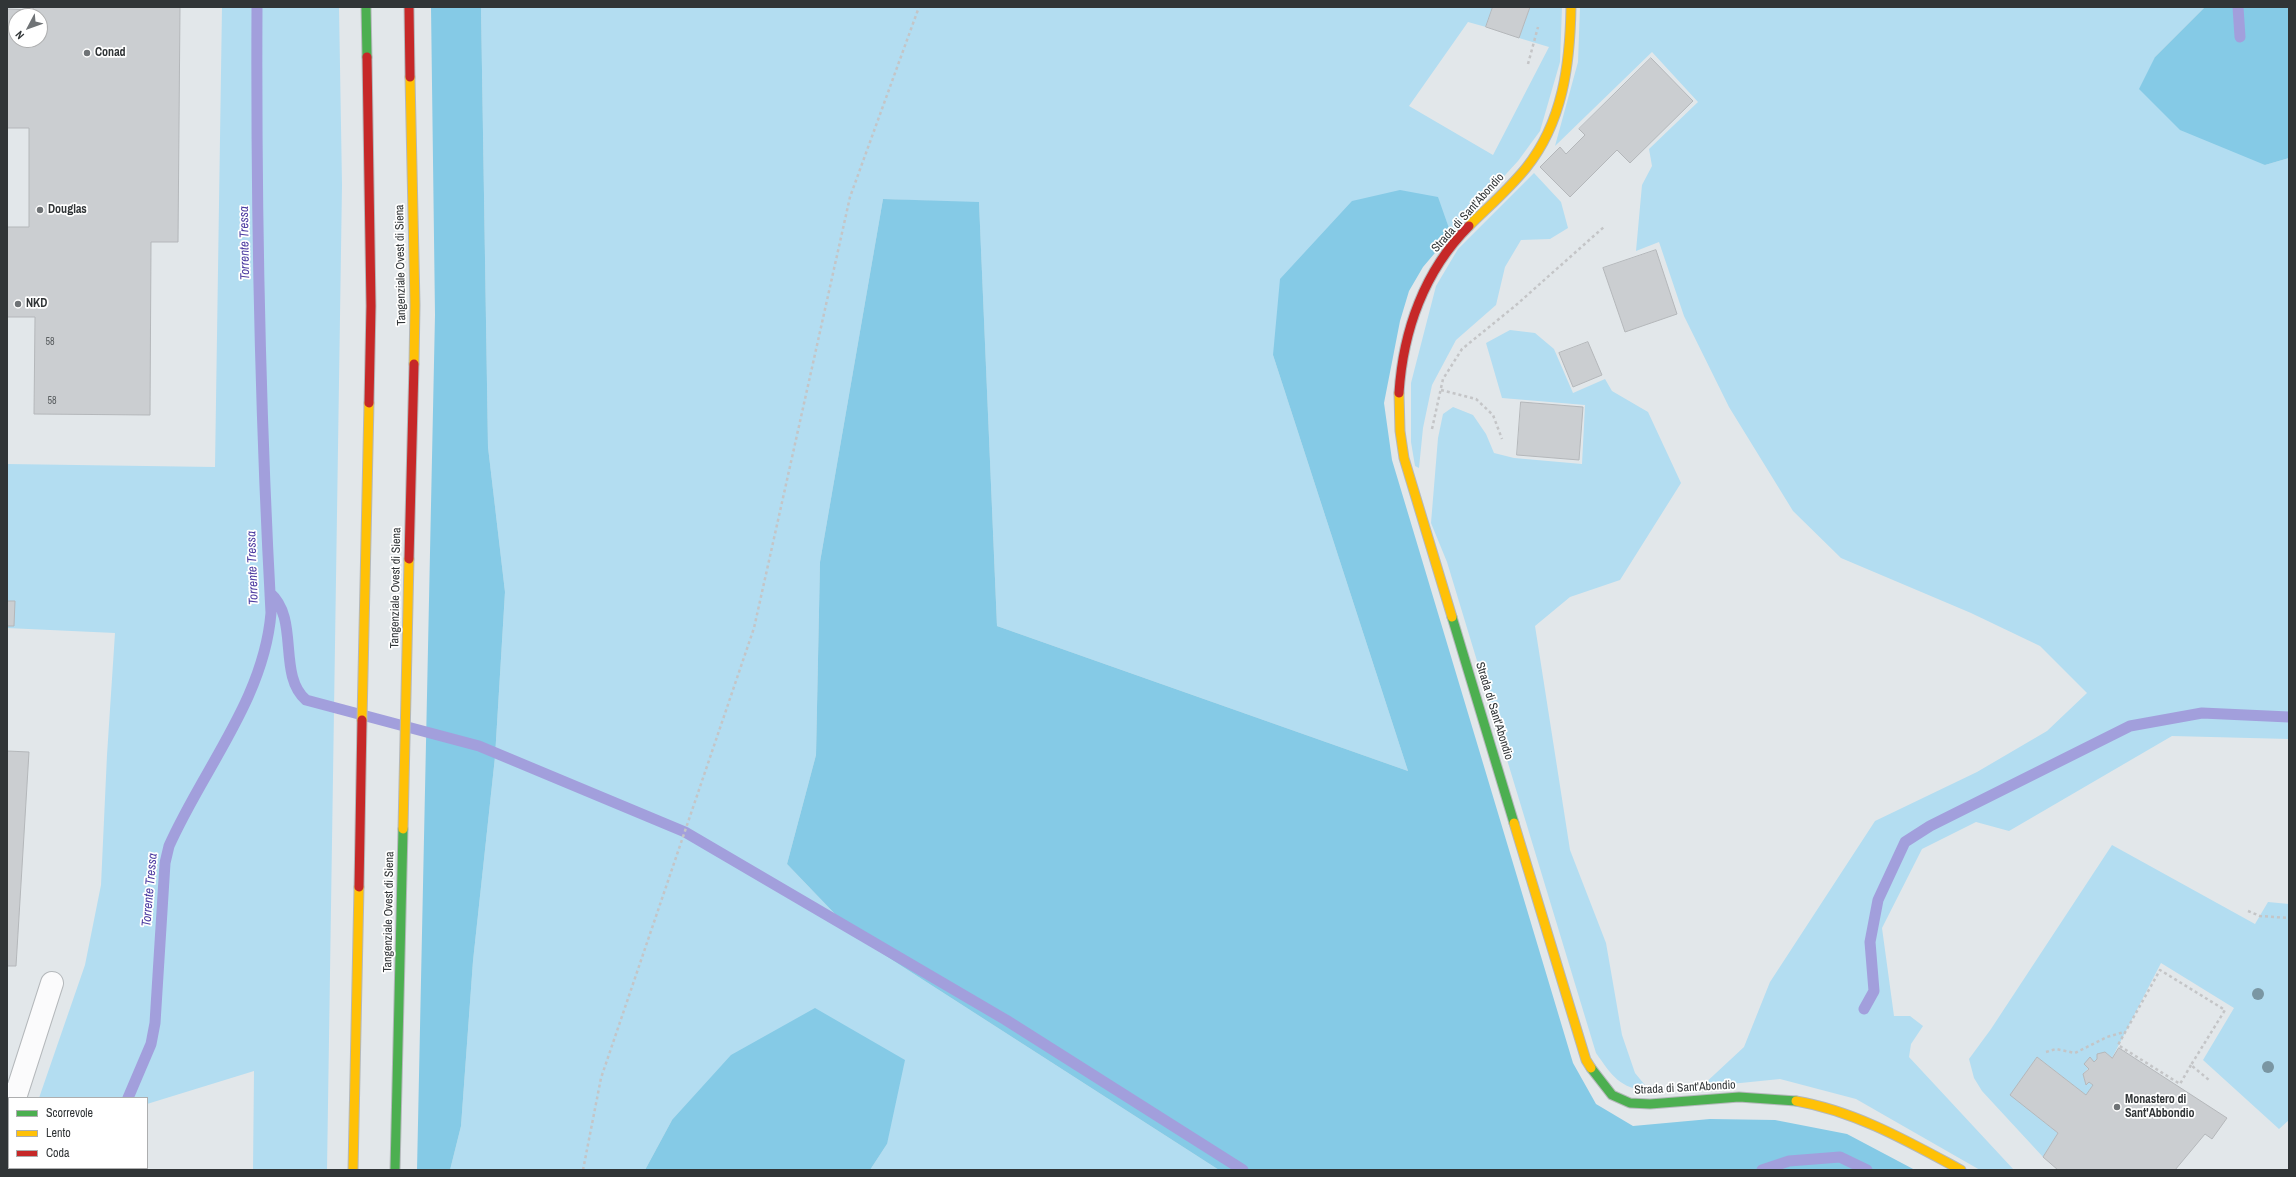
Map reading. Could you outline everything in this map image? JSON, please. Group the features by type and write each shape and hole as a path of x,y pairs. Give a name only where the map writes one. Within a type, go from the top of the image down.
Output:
{"main road":[{"path":"353,1170 371,306 366,7"},
{"name":"Tangenziale Ovest di Siena","path":"395,1170 415,305 409,7"},
{"name":"Strada di Sant'Abondio","path":"1572,7 1571,37 1565,79 1556,111 1545,140 1530,164 1453,243 1440,261 1419,300 1405,348 1398,401 1398,423 1404,458 1586,1060 1607,1090 1625,1102 1646,1104 1750,1097 1783,1099 1806,1103 1833,1109 1864,1121 1962,1170"}],"lane":[{"path":"7,1094 16,1095 52,983"}],"path":[{"path":"583,1170 601,1078 754,628 850,197 919,7"},
{"path":"1528,64 1539,20"},
{"path":"1431,435 1443,379 1462,349 1515,306 1605,226"},
{"path":"1441,390 1476,399 1493,415 1502,439"},
{"path":"2248,911 2260,916 2289,918"},
{"path":"2160,970 2225,1010 2191,1065 2180,1084 2118,1045 2160,970"},
{"path":"2046,1052 2056,1049 2075,1053 2107,1037 2125,1032"},
{"path":"2191,1065 2209,1080"}],"shaded area":[{"path":"222,7 339,7 342,185 327,1170 253,1170 254,1071 148,1104 148,1097 39,1097 85,965 101,885 107,755 115,633 7,628 7,464 215,467"},
{"path":"431,7 481,7 488,447 505,592 495,757 473,961 461,1126 450,1170 417,1170 435,315"},
{"path":"481,7 1493,7 1486,27 1468,22 1409,106 1493,155 1549,47 1519,38 1530,7 1562,7 1560,62 1540,131 1518,161 1451,234 1273,355 1408,771 997,626 979,203 883,199 820,562 816,755 787,864 858,938 1219,1170 870,1170 887,1144 672,1120 645,1170 450,1170 461,1126 473,961 495,757 505,592 488,447"},
{"path":"1580,7 2205,7 2155,57 2265,165 2289,158 2289,739 2172,736 2009,831 1976,822 1922,849 1882,928 1894,1016 1910,1016 1923,1026 1911,1044 1909,1057 2014,1170 1980,1170 1856,1099 1780,1079 1701,1087 1744,1047 1770,982 1875,821 1977,772 2047,731 2087,693 2040,646 1971,613 1841,558 1793,511 1729,407 1684,316 1659,242 1636,251 1642,185 1652,166 1649,149 1698,102 1652,52 1555,146 1578,62"},
{"path":"2205,7 2289,7 2289,158 2265,165 2180,130 2139,89 2155,57"},
{"path":"1534,173 1561,202 1568,228 1550,239 1521,240 1505,267 1496,305 1456,340 1432,385 1423,428 1419,468 1415,466 1411,442 1411,383 1436,286 1458,249"},
{"path":"1400,190 1438,197 1451,234 1423,267 1409,291 1400,321 1384,403 1392,460 1573,1063 1596,1104 1633,1126 1710,1119 1775,1120 1847,1134 1915,1170 1219,1170 858,938 787,864 816,755 820,562 883,199 979,202 997,626 1408,771 1273,355 1280,279 1352,201"},
{"path":"1510,330 1535,333 1554,349 1573,393 1605,379 1612,391 1648,412 1681,483 1620,580 1570,597 1535,626 1570,850 1606,943 1622,1035 1635,1073 1649,1090 1639,1089 1623,1084 1612,1074 1596,1053 1447,562 1431,523 1438,438 1443,414 1453,407 1473,415 1486,434 1494,453 1514,458 1582,464 1585,405 1502,398 1486,343"},
{"path":"2112,845 2255,924 2268,902 2289,904 2289,1120 2279,1129 2203,1060 2234,1008 2161,963 2112,1058 2105,1052 2098,1054 2097,1059 2083,1074 2086,1085 2089,1082 2093,1085 2086,1095 2037,1057 2011,1095 2058,1133 2043,1157 1982,1091 1974,1078 1969,1059 1991,1029"},
{"path":"815,1008 905,1060 887,1144 870,1170 645,1170 672,1120 731,1055"}],"building":[{"path":"33,7 180,7 178,242 151,242 150,415 34,414 35,317 7,317 7,227 29,227 29,128 7,128 7,9 8,48 48,48 48,8"},
{"path":"1493,7 1530,7 1519,38 1486,27"},
{"path":"1651,58 1693,101 1630,163 1617,150 1570,197 1540,167 1560,147 1566,154 1585,135 1579,129"},
{"path":"1656,250 1677,314 1625,332 1603,268"},
{"path":"1588,342 1602,375 1573,387 1559,353"},
{"path":"1521,402 1583,407 1579,460 1517,455"},
{"path":"7,601 15,601 14,626 7,626"},
{"path":"7,751 29,752 16,966 7,966"},
{"name":"Monastero di Sant'Abbondio","path":"2119,1048 2227,1118 2212,1139 2205,1134 2175,1170 2058,1170 2043,1157 2058,1133 2010,1095 2037,1057 2086,1095 2093,1085 2089,1082 2086,1085 2083,1074 2089,1069 2084,1064 2090,1057 2094,1062 2097,1059 2097,1054 2105,1052 2112,1058"}],"waterway":[{"name":"Torrente Tressa","path":"128,1097 151,1044 155,1023 165,863 169,846 183,817 245,704 257,675 266,645 271,613 264,462 260,310 257,158 257,7"},
{"path":"2238,7 2240,37"},
{"path":"270,593 279,604 284,617 292,676 297,689 306,700 479,746 685,832 1006,1020 1243,1170"},
{"path":"1864,1009 1874,991 1870,942 1878,900 1905,842 1930,826 2130,726 2202,713 2289,717"},
{"path":"1762,1170 1789,1161 1840,1157 1867,1170"}],"traffic: fast":[{"path":"366,7 367,57"},
{"path":"1452,617 1514,823"},
{"path":"395,1170 403,829"},
{"path":"1591,1068 1612,1095 1630,1103 1650,1104 1739,1097 1796,1101"}],"traffic: slow":[{"path":"1469,226 1506,191 1526,168 1539,150 1548,131 1556,112 1566,71 1569,50 1571,7"},
{"path":"410,77 415,305 414,364"},
{"path":"1399,393 1400,431 1404,458 1452,617"},
{"path":"362,720 369,403"},
{"path":"403,829 409,559"},
{"path":"1514,823 1586,1060 1591,1068"},
{"path":"353,1170 359,887"},
{"path":"1796,1101 1839,1112 1860,1120 1901,1138 1961,1170"}],"traffic: jam":[{"path":"409,7 410,77"},
{"path":"367,57 371,306 369,403"},
{"path":"1399,393 1405,347 1419,303 1428,282 1440,262 1469,226"},
{"path":"409,559 414,364"},
{"path":"359,887 362,720"}],"place":[{"name":"Conad","path":"87,53"},
{"name":"Douglas","path":"40,210"},
{"name":"NKD","path":"18,304"},
{"name":"Monastero di Sant'Abbondio","path":"2117,1107"}]}
